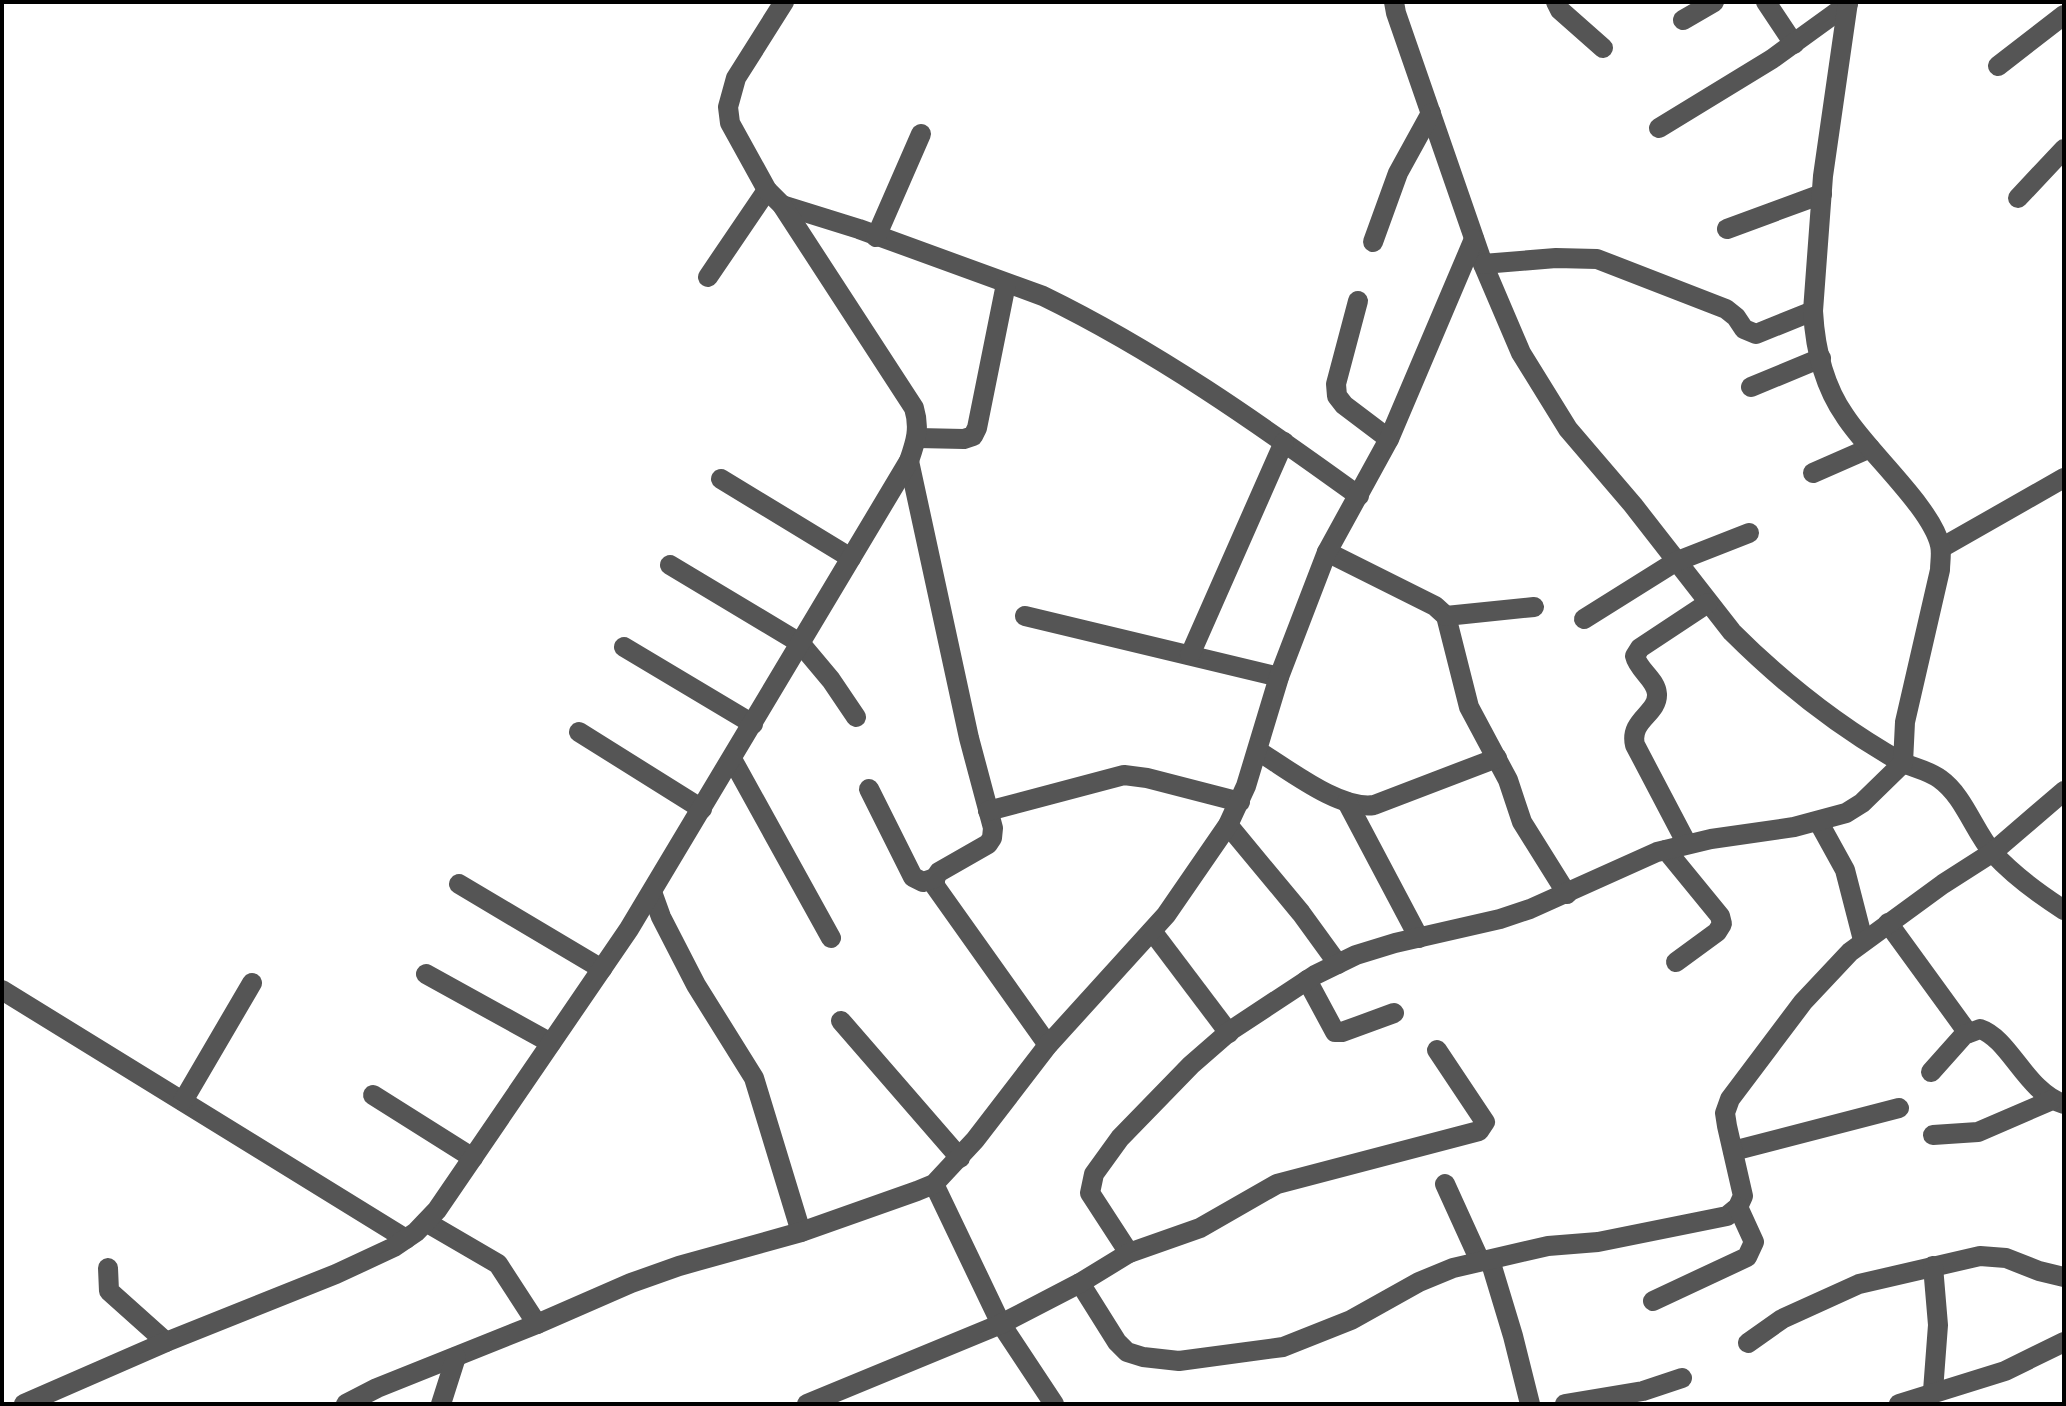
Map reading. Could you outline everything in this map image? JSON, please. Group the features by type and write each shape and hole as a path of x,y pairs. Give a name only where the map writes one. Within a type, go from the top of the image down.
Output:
{"street":[{"path":"24,1404 166,1342 336,1274 394,1247 426,1222 473,1158 652,892 909,461 918,438 914,408 730,123 728,107 736,78 784,2"},
{"path":"1556,2 1560,10 1603,48"},
{"path":"1683,20 1714,2"},
{"path":"1766,2 1794,44"},
{"path":"1659,128 1794,44 1848,3"},
{"path":"1129,1253 1093,1199 1091,1181 1120,1138 1191,1065 1229,1033 1307,980 1356,955 1500,919 1567,894 1666,850 1846,813 1862,803 1903,763 1905,722 1940,570 1941,548 1935,531 1845,416 1834,397 1821,358 1813,311 1822,194 1848,3"},
{"path":"1399,6 1431,113 1483,264 1521,353 1568,429 1633,505 1732,632 1804,696 1903,763 1927,771 1943,781 1993,852 2028,886 2064,910"},
{"path":"1998,66 2064,15"},
{"path":"1373,242 1398,173 1431,113"},
{"path":"876,237 921,134"},
{"path":"2018,198 2064,149"},
{"path":"1727,229 1822,194"},
{"path":"775,197 876,237 1043,296 1138,347 1284,442 1359,496"},
{"path":"708,277 775,197"},
{"path":"346,1404 377,1388 667,1270 801,1232 934,1184 960,1158 1048,1045 1166,915 1228,825 1240,802 1279,677 1327,552 1389,439 1474,239"},
{"path":"1483,264 1556,258 1597,259 1726,309 1749,333 1813,311"},
{"path":"918,438 964,439 973,436 1006,284"},
{"path":"1358,301 1336,384 1337,396 1344,405 1389,439"},
{"path":"1751,387 1821,358"},
{"path":"1190,655 1284,442"},
{"path":"1813,473 1870,448"},
{"path":"909,461 969,738 993,828 988,844 939,872 935,886 1048,1045"},
{"path":"1941,548 2064,478"},
{"path":"721,479 851,558"},
{"path":"1584,619 1675,562 1749,533"},
{"path":"1327,552 1435,606 1446,616 1469,707 1497,758 1522,822 1567,894"},
{"path":"670,565 800,643 856,717"},
{"path":"1687,844 1633,737 1635,729 1656,701 1657,693 1653,683 1636,664 1635,656 1640,648 1708,603"},
{"path":"1446,616 1534,607"},
{"path":"1025,616 1279,677"},
{"path":"624,647 753,724"},
{"path":"579,732 702,809"},
{"path":"1258,751 1347,802 1362,807 1497,758"},
{"path":"732,759 831,938"},
{"path":"988,811 1124,775 1240,802"},
{"path":"869,789 913,877 923,882 935,878"},
{"path":"1080,1283 1117,1342 1127,1352 1179,1361 1283,1347 1351,1320 1438,1273 1485,1260 1548,1246 1598,1242 1727,1216 1738,1207 1743,1196 1725,1113 1730,1099 1803,1002 1863,940 1993,852 2064,791"},
{"path":"1347,802 1419,938"},
{"path":"1818,821 1845,870 1863,940"},
{"path":"1228,825 1301,913 1338,964"},
{"path":"1666,850 1720,916 1722,924 1717,932 1676,962"},
{"path":"459,884 602,969"},
{"path":"652,892 661,917 696,985 754,1078 801,1232"},
{"path":"1888,923 1968,1033"},
{"path":"1152,931 1229,1033"},
{"path":"426,974 551,1043"},
{"path":"1307,980 1335,1032 1394,1013"},
{"path":"183,1101 252,983"},
{"path":"2,990 406,1239"},
{"path":"841,1021 960,1158"},
{"path":"1931,1072 1968,1033 1980,1029 1986,1031 2043,1093 2058,1102"},
{"path":"807,1404 1001,1324 1080,1283 1129,1253 1200,1228 1277,1184 1483,1129 1485,1122 1437,1050"},
{"path":"373,1095 473,1158"},
{"path":"1933,1135 1978,1132 2058,1102"},
{"path":"1733,1151 1899,1108"},
{"path":"934,1184 1001,1324 1054,1404"},
{"path":"1445,1184 1485,1260 1513,1336 1530,1404"},
{"path":"1653,1301 1747,1257 1754,1242 1738,1207"},
{"path":"426,1222 498,1264 537,1324"},
{"path":"1748,1343 1782,1319 1859,1284 1980,1256 1992,1256 2064,1277"},
{"path":"1933,1266 1938,1325 1933,1391"},
{"path":"108,1268 109,1291 166,1342"},
{"path":"1899,1404 2005,1371 2064,1342"},
{"path":"441,1404 456,1357"},
{"path":"1565,1404 1643,1391 1682,1378"}]}
